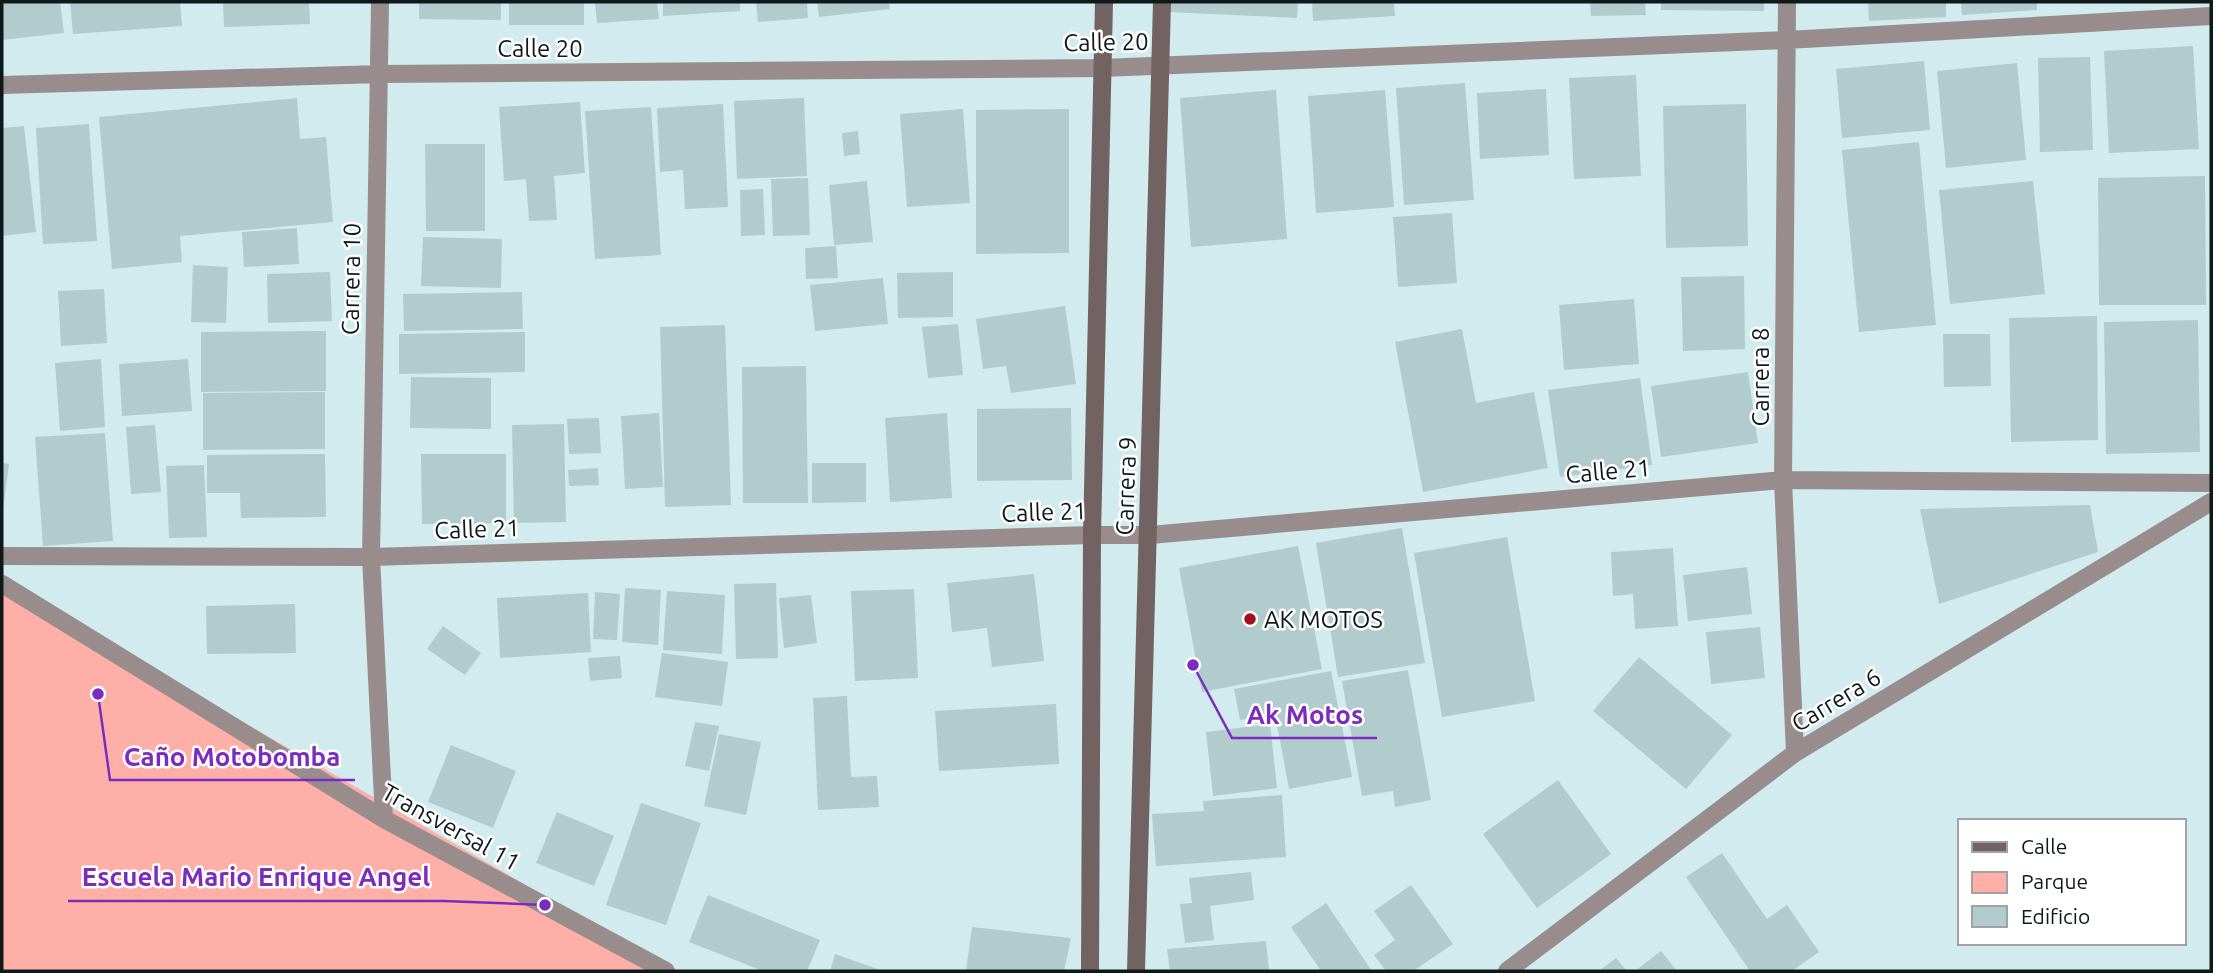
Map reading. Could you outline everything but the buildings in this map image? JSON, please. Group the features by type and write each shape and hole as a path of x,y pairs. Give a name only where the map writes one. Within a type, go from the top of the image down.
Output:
{"street":[{"name":"Carrera 10","path":"380,2 371,557 384,819"},
{"name":"Carrera 9","path":"1090,971 1092,534 1104,2"},
{"name":"Carrera 9","path":"1136,971 1150,535 1162,2"},
{"name":"Carrera 8","path":"1787,2 1783,481 1795,753"},
{"name":"Calle 20","path":"2,85 380,74 1103,68 1787,40 2211,16"},
{"name":"Calle 21","path":"2,556 371,557 1092,534 1150,535 1783,481 2211,483"},
{"name":"Carrera 6","path":"1507,971 1795,753 2211,502"},
{"name":"Transversal 11","path":"2,584 384,819 666,971"}],"green space":[{"path":"2,583 675,971 2,971"}],"place":[{"name":"AK MOTOS","path":"1250,619"},
{"name":"Ak Motos","path":"1193,665"},
{"name":"Caño Motobomba","path":"98,694"},
{"name":"Escuela Mario Enrique Angel","path":"545,905"}]}
